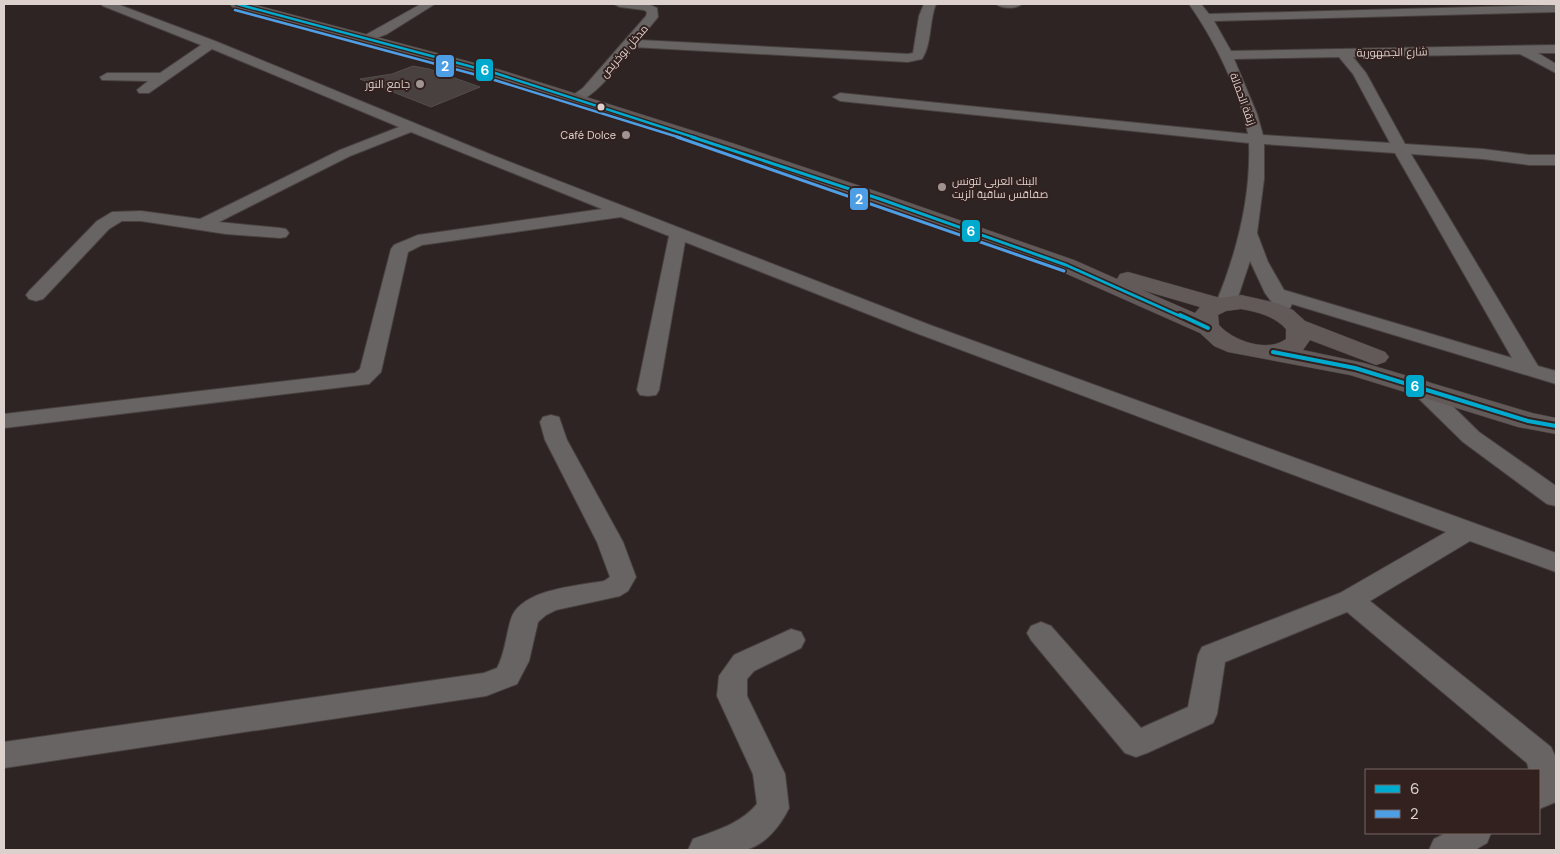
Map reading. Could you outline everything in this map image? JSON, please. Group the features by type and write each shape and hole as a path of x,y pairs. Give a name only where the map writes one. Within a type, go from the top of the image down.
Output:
{"main road":[{"path":"237,4 582,95 1066,265 1208,328 1227,343 1250,350 1273,352 1355,368 1420,386 1528,421 1556,426"},
{"path":"1066,265 1101,272 1223,304"},
{"path":"1208,328 1205,321 1206,314 1211,309 1223,304 1240,302 1272,309 1296,325 1388,362 1531,409 1556,420"},
{"path":"1273,352 1294,346 1299,340 1300,334 1296,325"}],"street":[{"path":"107,4 211,44 486,158 1020,366 1556,563"},
{"path":"366,38 383,31 429,4"},
{"name":"مدخل بوخريص","path":"582,95 649,23 653,11 647,7 620,4"},
{"path":"632,43 908,58 917,56 919,53 925,16 930,4"},
{"path":"1002,4 1016,4"},
{"name":"زنقة الحمالة","path":"1196,4 1207,18 1227,55 1252,120 1256,139 1255,187 1248,233 1239,271 1223,304"},
{"path":"1426,4 1440,13"},
{"path":"1207,18 1440,13 1539,6 1556,8"},
{"path":"1539,6 1556,16"},
{"path":"144,90 211,44"},
{"name":"شارع الجمهورية","path":"1227,55 1556,48"},
{"path":"1522,49 1556,69"},
{"path":"1343,53 1359,73 1401,150 1529,369"},
{"path":"108,77 163,77"},
{"path":"840,97 1256,139 1483,154 1529,160 1556,160"},
{"path":"202,224 260,193 344,153 412,127"},
{"path":"4,421 361,379 370,372 400,249 418,240 624,211"},
{"path":"36,295 103,225 118,216 141,216 226,229 280,233"},
{"path":"648,390 678,233"},
{"path":"1248,233 1259,262 1275,293 1296,325"},
{"path":"1275,293 1556,378"},
{"path":"1420,386 1471,437 1556,498"},
{"path":"4,755 486,684 506,676 515,661 525,618 536,608 549,601 611,588 619,584 623,577 610,542 556,440 551,422"},
{"path":"1041,633 1136,744 1202,714 1212,655 1350,600 1468,530"},
{"path":"1350,600 1540,756 1550,788 1540,794"},
{"path":"706,850 743,836 762,822 773,808 772,789 768,774 732,696 733,676 744,663 791,640"},
{"path":"1446,850 1473,834"}],"building":[{"path":"413,66 429,69 480,87 431,107 360,79 392,74"}],"transit line":[{"name":"6","path":"237,4 495,73 725,147 880,199 1066,265 1208,328"},
{"name":"2","path":"235,10 530,90 757,164 1064,271"},
{"name":"6","path":"1273,352 1355,368 1528,421 1556,426"}],"place":[{"name":"جامع النور","path":"420,84"},
{"name":"Café Dolce","path":"626,135"},
{"name":"البنك العربي لتونس صفاقس ساقية الزيت","path":"942,187"}]}
